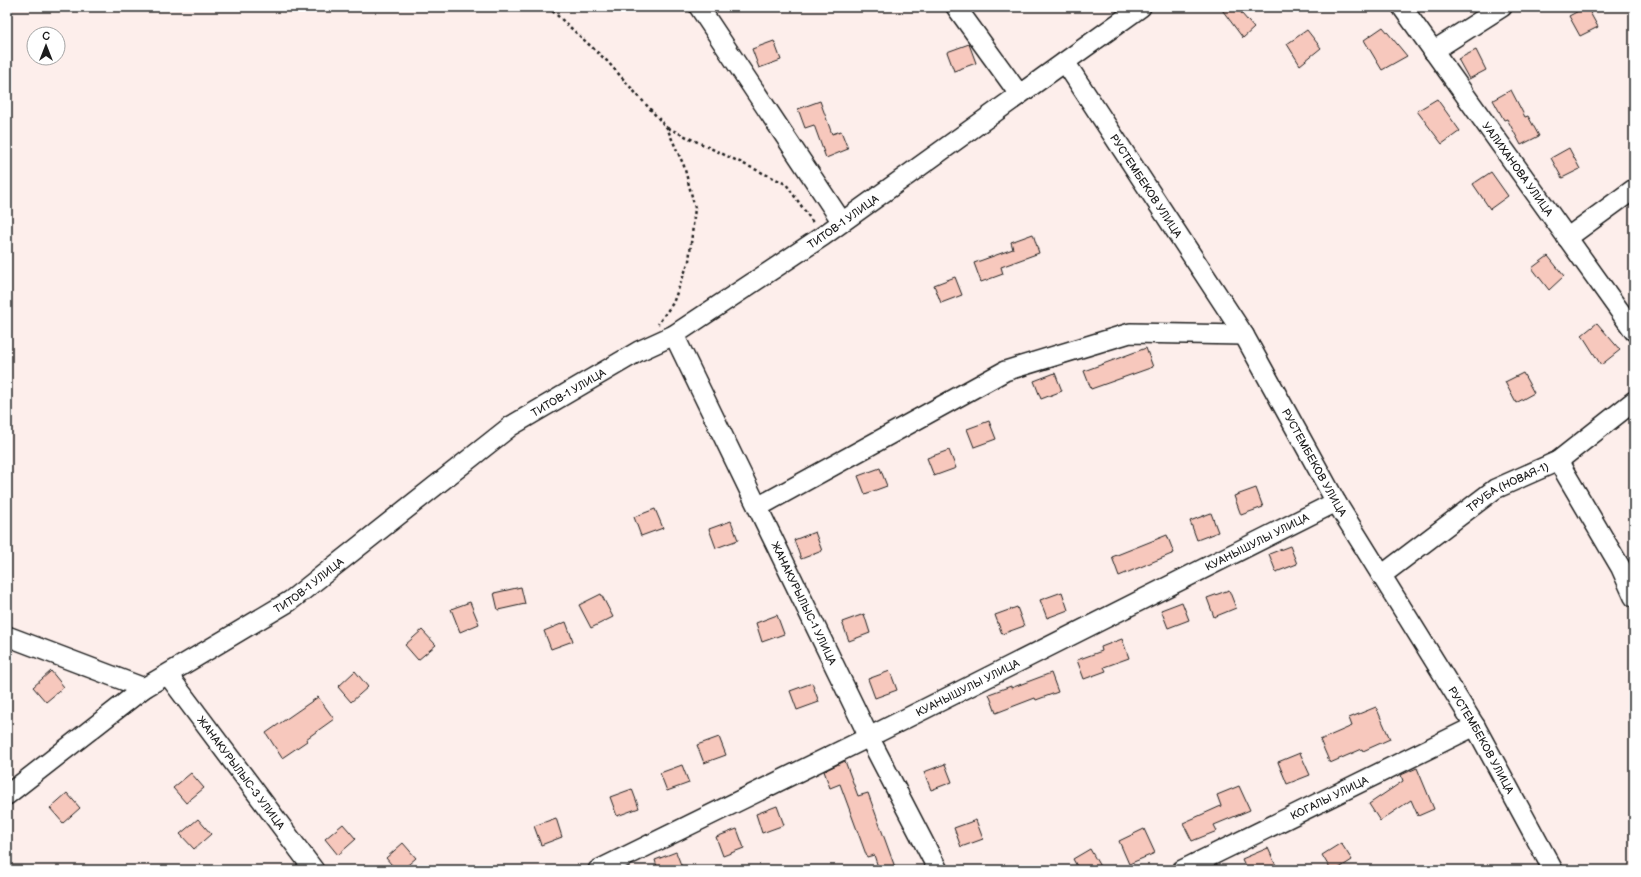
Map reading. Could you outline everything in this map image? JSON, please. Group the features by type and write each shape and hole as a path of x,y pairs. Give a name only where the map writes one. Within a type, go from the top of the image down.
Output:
{"street":[{"path":"699,7 842,222"},
{"path":"956,7 1019,94"},
{"name":"ТИТОВ-1 УЛИЦА","path":"7,795 144,688 290,601 511,426 639,352 674,335 823,236 1141,7"},
{"name":"УАЛИХАНОВА УЛИЦА","path":"1402,7 1634,331"},
{"path":"1433,51 1502,7"},
{"name":"РУСТЕМБЕКОВ УЛИЦА","path":"1065,62 1244,335 1336,502 1475,726 1553,870"},
{"path":"1568,238 1634,189"},
{"path":"758,507 1005,372 1130,333 1244,335"},
{"name":"ЖАНАКУРЫЛЫС-1 УЛИЦА","path":"674,335 869,737 938,870"},
{"name":"ТРУБА (НОВАЯ-1)","path":"1382,575 1496,489 1558,461 1634,401"},
{"path":"1558,461 1621,568 1634,597"},
{"name":"КУАНЫШУЛЫ УЛИЦА","path":"598,870 869,737 1336,502"},
{"path":"7,636 144,688"},
{"name":"ЖАНАКУРЫЛЫС-3 УЛИЦА","path":"168,675 314,870"},
{"name":"КОГАЛЫ УЛИЦА","path":"1182,870 1475,726"}],"path":[{"path":"548,7 607,61 668,128 684,166 695,208 689,261 673,303 656,327"},
{"path":"668,128 786,184 823,236"}],"building":[{"path":"1220,7 1236,7 1254,28 1243,38"},
{"path":"1586,7 1598,27 1580,36 1569,16"},
{"path":"1383,27 1407,56 1382,70 1364,40"},
{"path":"1307,30 1321,48 1300,65 1287,44"},
{"path":"774,41 781,60 759,68 752,49"},
{"path":"969,44 976,63 954,71 947,52"},
{"path":"1476,50 1486,70 1469,79 1458,59"},
{"path":"1511,90 1525,117 1528,116 1539,136 1521,145 1507,119 1504,120 1493,100"},
{"path":"1437,99 1460,131 1442,144 1417,111"},
{"path":"820,101 832,134 841,131 848,149 826,158 814,125 805,128 798,109"},
{"path":"1569,148 1580,169 1562,178 1551,158"},
{"path":"1491,172 1508,196 1490,209 1473,184"},
{"path":"1033,234 1039,253 1001,267 1003,274 981,282 974,263 1013,249 1011,242"},
{"path":"1548,256 1564,276 1549,290 1532,268"},
{"path":"955,277 962,295 941,303 934,285"},
{"path":"1597,323 1620,350 1601,365 1582,335"},
{"path":"1146,348 1153,367 1091,389 1084,371"},
{"path":"1055,373 1062,391 1041,399 1034,381"},
{"path":"1523,373 1534,393 1516,403 1505,382"},
{"path":"989,421 996,439 974,447 967,429"},
{"path":"949,450 956,468 934,476 927,458"},
{"path":"880,468 887,486 865,494 858,476"},
{"path":"1256,488 1263,507 1241,515 1234,496"},
{"path":"655,509 663,528 641,536 634,517"},
{"path":"1211,513 1218,532 1197,540 1190,521"},
{"path":"731,521 738,540 716,548 709,529"},
{"path":"815,532 822,551 801,559 794,540"},
{"path":"1167,535 1174,553 1119,576 1112,557"},
{"path":"1290,546 1297,564 1276,572 1269,554"},
{"path":"521,587 525,604 498,610 494,593"},
{"path":"1229,590 1236,608 1214,617 1207,598"},
{"path":"1062,592 1068,610 1047,618 1040,600"},
{"path":"601,594 613,617 591,628 579,605"},
{"path":"470,602 479,624 460,632 451,609"},
{"path":"1182,602 1189,620 1168,628 1161,610"},
{"path":"1017,607 1024,626 1002,634 995,615"},
{"path":"864,614 870,633 849,641 842,622"},
{"path":"777,615 784,634 762,642 756,623"},
{"path":"566,622 573,641 551,649 544,631"},
{"path":"422,630 436,645 418,660 405,645"},
{"path":"1122,639 1129,658 1104,667 1106,671 1084,679 1077,660 1102,651 1101,647"},
{"path":"51,671 64,687 46,702 33,687"},
{"path":"355,671 368,687 351,702 338,687"},
{"path":"890,671 897,690 875,698 868,679"},
{"path":"1051,673 1058,692 1036,700 1035,698 996,713 989,694 1011,686 1011,688"},
{"path":"812,683 819,702 797,710 790,691"},
{"path":"318,697 334,719 306,739 307,741 282,758 266,733"},
{"path":"1376,707 1390,739 1330,763 1320,740 1352,726 1349,718"},
{"path":"719,737 726,755 704,763 697,745"},
{"path":"1300,753 1310,775 1287,784 1278,762"},
{"path":"845,761 858,796 868,793 896,870 879,870 874,855 867,857 840,784 830,788 824,771"},
{"path":"945,764 952,782 931,790 924,772"},
{"path":"682,765 689,783 667,791 660,773"},
{"path":"1417,768 1434,809 1418,816 1411,800 1380,821 1369,804 1403,781 1401,775"},
{"path":"191,773 204,788 186,803 173,788"},
{"path":"1239,786 1250,810 1214,825 1217,831 1192,841 1183,823 1221,806 1217,795"},
{"path":"632,789 639,808 617,816 610,797"},
{"path":"67,793 80,808 63,823 50,808"},
{"path":"777,806 784,825 762,833 756,814"},
{"path":"556,818 562,837 541,845 534,826"},
{"path":"198,819 211,834 194,849 180,834"},
{"path":"976,820 983,839 961,847 954,828"},
{"path":"343,824 356,839 338,855 325,839"},
{"path":"737,829 744,848 723,856 716,837"},
{"path":"1144,829 1155,853 1129,864 1119,841"},
{"path":"403,843 416,858 402,870 396,870 386,858"},
{"path":"1341,843 1352,860 1336,870 1331,870 1322,855"},
{"path":"1268,848 1278,870 1247,870 1242,859"},
{"path":"1090,849 1102,870 1079,870 1073,859"},
{"path":"676,852 683,870 658,870 655,860"}]}
